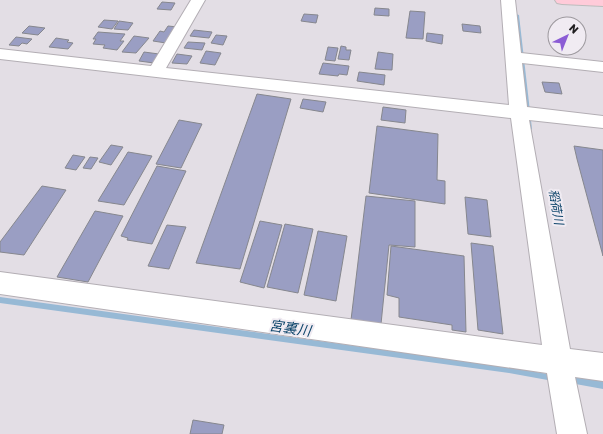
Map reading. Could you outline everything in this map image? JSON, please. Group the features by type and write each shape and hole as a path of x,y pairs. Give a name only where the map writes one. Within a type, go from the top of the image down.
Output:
{"main road":[{"path":"562,0 603,2"}],"street":[{"path":"156,71 198,0"},
{"path":"508,0 559,361 572,434"},
{"path":"0,54 603,122"},
{"path":"515,57 603,67"},
{"path":"0,283 602,367"}],"building":[{"path":"162,2 175,3 171,10 157,9"},
{"path":"375,8 389,9 389,16 374,15"},
{"path":"410,11 425,12 423,39 406,38"},
{"path":"304,14 318,15 316,23 301,21"},
{"path":"104,20 118,21 112,29 98,27"},
{"path":"119,21 133,23 128,30 114,29"},
{"path":"462,24 480,26 481,33 463,31"},
{"path":"29,26 45,28 38,35 22,33"},
{"path":"168,26 178,27 166,43 153,41 160,31 164,32"},
{"path":"194,30 212,32 209,38 190,36"},
{"path":"98,32 125,34 120,41 124,41 117,50 103,48 105,45 93,44 96,39 93,39"},
{"path":"427,33 443,35 442,44 426,41"},
{"path":"216,35 227,36 223,45 211,43"},
{"path":"134,36 149,38 136,53 122,52"},
{"path":"16,37 32,39 27,44 22,43 19,46 9,45"},
{"path":"56,38 69,40 67,42 73,43 68,49 49,47"},
{"path":"188,42 205,43 202,50 184,48"},
{"path":"341,46 346,47 346,50 351,50 349,60 338,59"},
{"path":"328,47 338,48 335,61 325,60"},
{"path":"206,51 221,53 215,65 200,63"},
{"path":"144,52 159,54 154,63 139,61"},
{"path":"378,52 393,54 392,70 375,69"},
{"path":"177,54 192,56 187,64 172,63"},
{"path":"323,63 349,66 347,75 339,74 338,76 319,74"},
{"path":"359,72 385,75 384,85 357,81"},
{"path":"542,82 559,83 562,94 545,92"},
{"path":"257,94 291,99 240,269 196,263"},
{"path":"303,99 326,102 323,112 300,108"},
{"path":"383,107 406,110 405,123 381,120"},
{"path":"179,120 202,124 181,168 156,164"},
{"path":"377,126 438,134 437,180 445,181 445,204 369,193"},
{"path":"111,145 123,147 111,165 99,162"},
{"path":"574,146 603,150 603,256 577,159"},
{"path":"128,152 152,156 124,205 98,201"},
{"path":"73,155 85,157 76,170 65,168"},
{"path":"90,157 98,158 91,169 83,168"},
{"path":"157,166 186,171 152,244 127,240 128,238 121,236"},
{"path":"42,186 66,190 24,255 0,252 0,242"},
{"path":"366,196 415,201 415,247 389,245 381,324 351,320"},
{"path":"465,197 487,200 491,237 468,234"},
{"path":"95,211 123,216 88,282 57,277"},
{"path":"260,221 282,225 264,288 240,282"},
{"path":"285,224 313,229 298,293 267,287"},
{"path":"167,225 186,227 169,269 148,266"},
{"path":"318,231 347,236 336,301 304,295"},
{"path":"471,243 493,246 503,334 478,330"},
{"path":"391,246 464,256 466,332 452,330 452,325 399,317 399,298 387,295"},
{"path":"193,420 224,425 222,434 190,434"}],"waterway":[{"name":"稻荷川","path":"517,15 530,129"},
{"name":"宮裏川","path":"0,300 509,370 553,378"},
{"name":"稻荷川","path":"570,380 603,385"}]}
